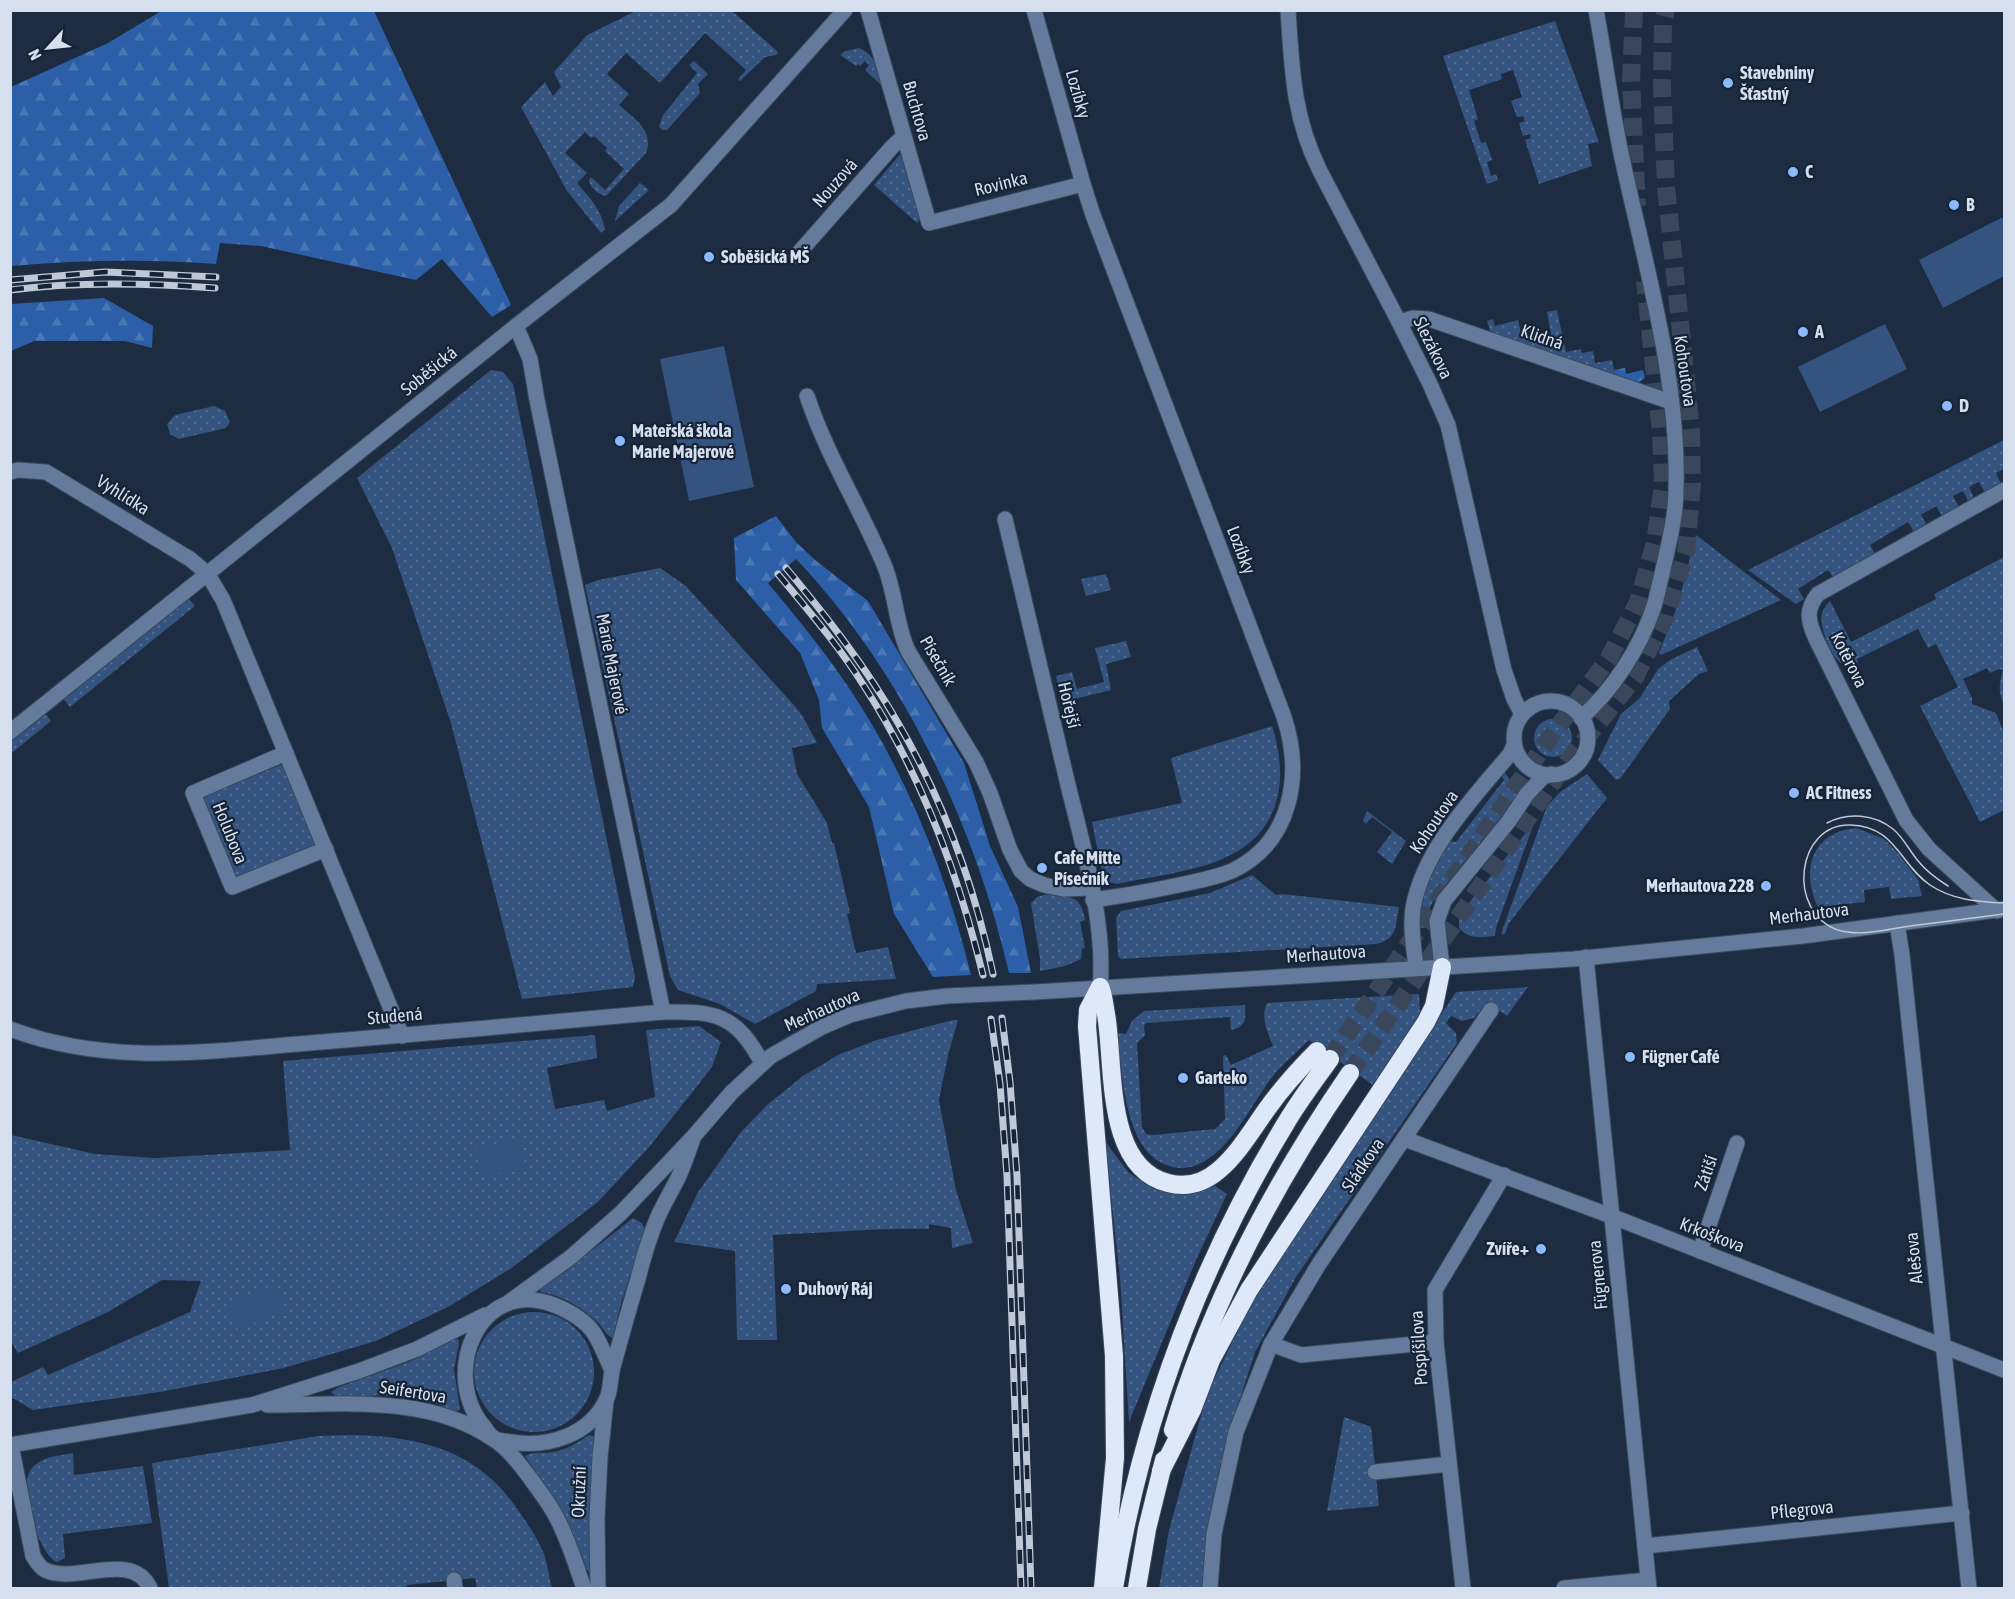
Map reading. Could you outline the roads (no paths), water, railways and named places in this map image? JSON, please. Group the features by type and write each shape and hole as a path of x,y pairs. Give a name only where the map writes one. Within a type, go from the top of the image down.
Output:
{"highway":[{"path":"1161,1471 1192,1410 1211,1360 1245,1298 1426,1022 1434,1006 1442,966"},
{"path":"1100,987 1108,1024 1118,1118 1124,1142 1143,1168 1153,1177 1166,1182 1177,1185 1195,1183 1218,1171 1247,1137 1289,1080 1323,1055 1258,1171 1199,1291 1157,1404 1124,1528 1114,1588"},
{"path":"1100,987 1088,1010 1087,1026 1114,1356 1116,1413 1115,1458 1103,1588"},
{"path":"1137,1588 1161,1471 1198,1355 1246,1244 1308,1134 1350,1073"}],"street":[{"name":"Soběšická","path":"10,732 516,326 671,205 845,10"},
{"name":"Buchtova","path":"868,10 929,223"},
{"name":"Lozíbky","path":"1034,10 1083,184 1284,717 1294,767 1290,797 1277,828 1266,843 1240,866 1208,879 1092,894"},
{"name":"Slezákova","path":"1288,10 1292,78 1304,136 1430,384 1448,425 1504,670 1509,688 1522,714"},
{"name":"Kohoutova","path":"1581,718 1599,702 1617,678 1648,624 1654,608 1674,519 1676,498 1676,455 1664,346 1614,123 1596,10"},
{"name":"Nouzová","path":"796,256 904,136"},
{"name":"Rovinka","path":"929,223 1083,184"},
{"name":"Klidná","path":"1399,322 1413,318 1429,319 1671,402"},
{"name":"Marie Majerové","path":"516,326 530,359 663,1012"},
{"name":"Písečník","path":"807,396 827,450 848,486 886,569 902,636 908,651 976,762 990,793 1014,861 1025,876 1036,883 1092,894"},
{"name":"Vyhlídka","path":"10,472 18,470 46,472 190,559 207,573"},
{"name":"Kotěrova","path":"2000,910 1929,849 1906,820 1816,639 1808,617 1810,605 1818,594 2004,490"},
{"name":"Hořejší","path":"1005,519 1076,814 1092,894"},
{"path":"207,573 223,600 402,1036"},
{"path":"1442,966 1437,921 1444,901 1509,821 1527,794 1544,777 1571,768 1585,750 1587,736 1581,718 1567,705 1556,701 1544,701 1522,714 1514,732 1514,745 1518,755 1526,764 1536,771 1551,774"},
{"name":"Kohoutova","path":"1416,968 1412,921 1421,879 1445,834 1510,754 1514,745"},
{"name":"Holubova","path":"286,753 193,793 232,887 326,849"},
{"path":"1092,894 1101,958 1100,987"},
{"name":"Merhautova","path":"509,1302 571,1257 621,1213 732,1092 762,1063 822,1027 850,1015 897,1003 947,996 1586,957 1775,939 2000,910"},
{"name":"Alešova","path":"1897,923 1969,1588"},
{"name":"Fügnerova","path":"1586,957 1649,1584"},
{"name":"Sládkova","path":"1210,1588 1214,1534 1236,1432 1271,1344 1319,1264 1491,1010"},
{"name":"Studená","path":"10,1029 79,1048 155,1055 402,1036 663,1012 699,1012 718,1016 739,1029 752,1043 762,1063"},
{"name":"Merhautova","path":"612,1370 657,1219 677,1179 694,1136"},
{"name":"Krkoškova","path":"1405,1138 2004,1370"},
{"name":"Zátiší","path":"1700,1251 1737,1143"},
{"name":"Pospíšilova","path":"1463,1588 1437,1342 1436,1290 1504,1175"},
{"path":"530,1300 566,1309 594,1333 612,1370 607,1398 593,1418 577,1432 554,1441 529,1445 495,1439 474,1416 465,1385 466,1355 473,1335 491,1313 509,1302 530,1300"},
{"name":"Seifertova","path":"252,1406 369,1368 417,1349 491,1313"},
{"path":"1271,1344 1301,1355 1437,1342"},
{"name":"Okružní","path":"598,1588 597,1519 600,1457 607,1398"},
{"name":"Seifertova","path":"11,1445 252,1406 379,1405 427,1411 461,1421 495,1439 523,1467 545,1498 562,1528 584,1588"},
{"path":"11,1445 33,1556 44,1570 58,1573 132,1570 146,1579 150,1588"},
{"path":"1375,1472 1449,1464"},
{"name":"Pflegrova","path":"1646,1546 1962,1514"},
{"path":"1564,1588 1649,1584"}],"tunnel":[{"path":"1634,10 1631,81 1637,206"},
{"path":"1350,1073 1564,766 1635,677 1665,618 1686,553 1692,484 1691,430 1666,187 1662,85 1663,23 1666,10"},
{"path":"1330,1059 1541,750 1609,658 1638,602 1655,543 1663,484 1661,432 1645,281"}],"tram line":[{"path":"1827,823 1844,817 1861,816 1886,824 1900,837 1925,869 1948,886"},
{"path":"2004,903 1966,899 1938,890 1920,876 1887,839 1878,832 1865,827 1850,825 1832,828 1818,838 1809,853 1804,870 1805,889 1810,906 1821,920 1838,930 1847,932 1874,932 2004,914"}],"railway":[{"path":"10,280 105,272 216,277"},
{"path":"10,290 61,285 112,284 215,288"},
{"path":"786,568 859,662 886,702 914,752 956,845 977,909 993,974"},
{"path":"778,574 854,671 903,754 936,825 962,899 983,975"},
{"path":"1002,1018 1010,1082 1017,1176 1031,1588"},
{"path":"991,1019 1000,1084 1007,1176 1021,1588"}],"place":[{"name":"Stavebniny Šťastný","path":"1728,83"},
{"name":"C","path":"1793,172"},
{"name":"B","path":"1954,205"},
{"name":"Soběšická MŠ","path":"709,257"},
{"name":"A","path":"1803,332"},
{"name":"D","path":"1947,406"},
{"name":"Mateřská škola Marie Majerové","path":"620,441"},
{"name":"AC Fitness","path":"1794,793"},
{"name":"Cafe Mitte Písečník","path":"1042,868"},
{"name":"Merhautova 228","path":"1766,886"},
{"name":"Fügner Café","path":"1630,1057"},
{"name":"Garteko","path":"1183,1078"},
{"name":"Zvíře+","path":"1541,1249"},
{"name":"Duhový Ráj","path":"786,1289"}]}
